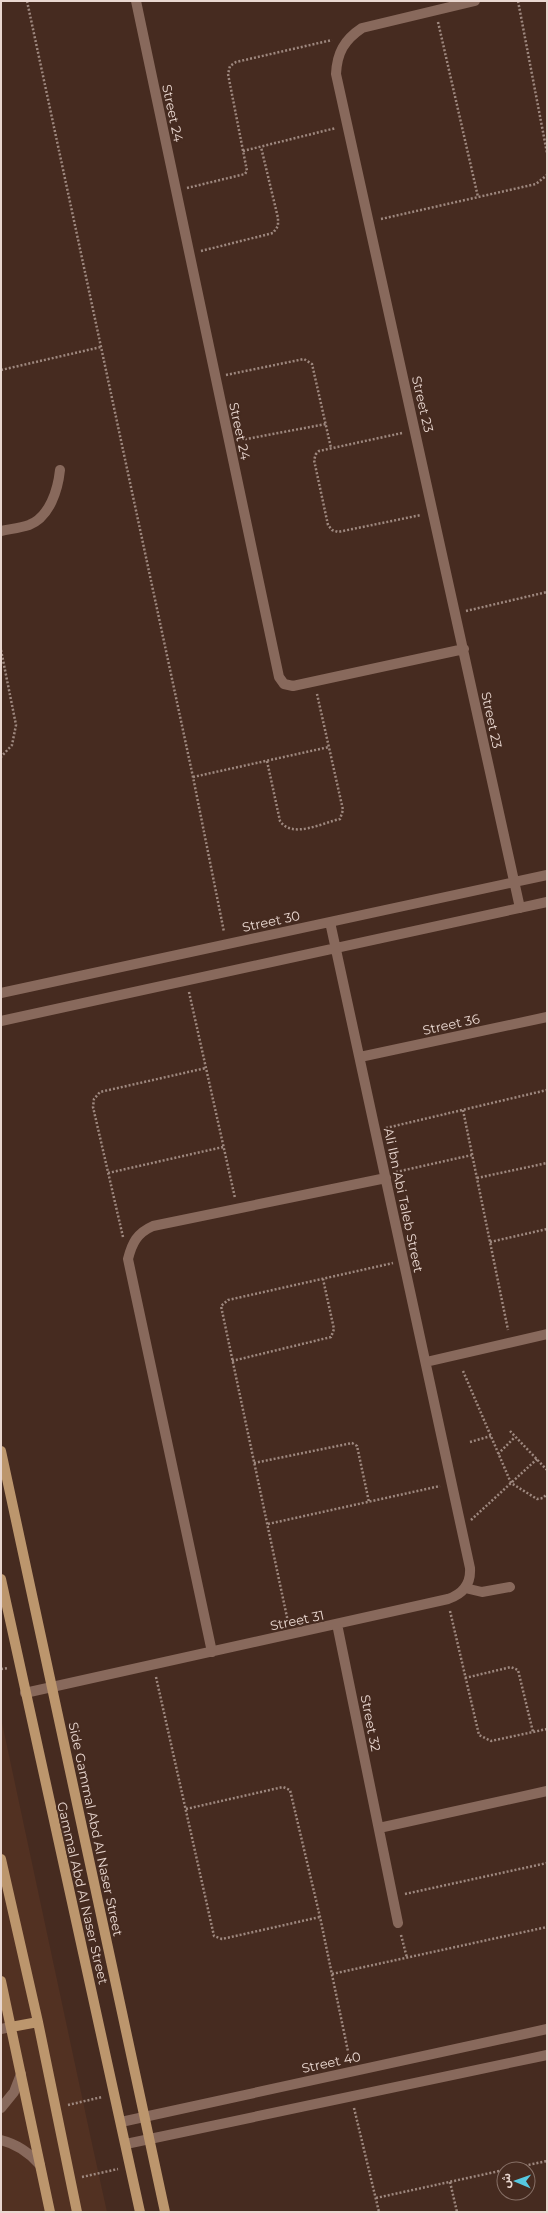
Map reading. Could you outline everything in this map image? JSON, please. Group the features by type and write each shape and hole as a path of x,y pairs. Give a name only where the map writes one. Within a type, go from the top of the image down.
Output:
{"main road":[{"name":"Side Gammal Abd Al Naser Street","path":"1,1451 165,2212"},
{"name":"Gammal Abd Al Naser Street","path":"1,1580 140,2212"},
{"path":"1,1859 38,2022 77,2212"},
{"path":"1,1981 6,2028 21,2074 50,2212"},
{"path":"6,2028 38,2022"}],"street":[{"name":"Street 24","path":"136,1 279,677 284,684 288,686 314,682 464,649"},
{"name":"Street 23","path":"475,1 455,3 436,10 375,23 362,28 350,36 342,47 337,60 336,74 520,908"},
{"path":"1,531 30,525 43,514 52,501 58,486 60,470"},
{"name":"Street 30","path":"1,994 547,875"},
{"path":"1,1021 547,902"},
{"name":"Ali Ibn Abi Taleb Street","path":"330,922 452,1483"},
{"name":"Street 36","path":"360,1057 547,1017"},
{"path":"212,1652 128,1259 136,1238 143,1231 152,1226 385,1176"},
{"path":"426,1362 547,1334"},
{"path":"452,1483 470,1568 469,1582 465,1588 482,1592 510,1587"},
{"name":"Street 31","path":"25,1693 448,1599 454,1597 465,1588"},
{"name":"Street 32","path":"337,1624 398,1922"},
{"path":"379,1828 547,1791"},
{"name":"Street 40","path":"121,2122 547,2029"},
{"path":"126,2144 547,2055"},
{"path":"1,2108 14,2092 21,2074"},
{"path":"1,2140 18,2146 40,2164"}],"path":[{"path":"27,1 193,777 227,944"},
{"path":"518,1 547,152"},
{"path":"436,10 478,197"},
{"path":"176,190 246,174 228,74 230,66 236,62 350,36"},
{"path":"243,151 347,126"},
{"path":"189,254 273,233 276,230 278,218 261,146"},
{"path":"369,222 536,184 547,175"},
{"path":"1,370 101,347"},
{"path":"216,377 304,359 308,360 312,364 332,448"},
{"path":"229,443 326,424"},
{"path":"415,431 317,452 314,458 328,525 332,530 341,532 434,513"},
{"path":"456,613 547,592"},
{"path":"1,650 16,725 12,745 1,757"},
{"path":"267,761 280,821 286,828 296,830 340,819 343,810 314,682"},
{"path":"193,777 329,747"},
{"path":"187,980 237,1208"},
{"path":"128,1259 93,1107 96,1095 100,1092 206,1068"},
{"path":"375,1130 547,1090"},
{"path":"463,1110 511,1343"},
{"path":"108,1173 223,1147"},
{"path":"385,1176 472,1155"},
{"path":"477,1178 547,1163"},
{"path":"490,1242 547,1230"},
{"path":"291,1634 221,1309 225,1301 404,1261"},
{"path":"232,1361 331,1337 334,1329 323,1279"},
{"path":"463,1371 511,1483 537,1498 543,1498 547,1494"},
{"path":"510,1431 547,1470"},
{"path":"470,1442 491,1436"},
{"path":"498,1454 516,1437"},
{"path":"254,1463 352,1443 357,1446 369,1502"},
{"path":"462,1529 537,1459"},
{"path":"268,1524 452,1483"},
{"path":"448,1599 477,1730 482,1738 491,1741 547,1729"},
{"path":"154,1665 214,1936 222,1939 320,1917"},
{"path":"465,1678 511,1667 518,1670 533,1732"},
{"path":"186,1809 283,1787 290,1790 320,1917 352,2071"},
{"path":"393,1896 547,1863"},
{"path":"398,1922 406,1958"},
{"path":"332,1974 547,1927"},
{"path":"55,2107 115,2094"},
{"path":"351,2097 379,2212"},
{"path":"536,2163 547,2161"},
{"path":"70,2180 130,2166"},
{"path":"376,2198 496,2172"},
{"path":"450,2182 457,2212"}],"shaded area":[{"path":"1,1718 91,2139 107,2212 1,2212"}]}
